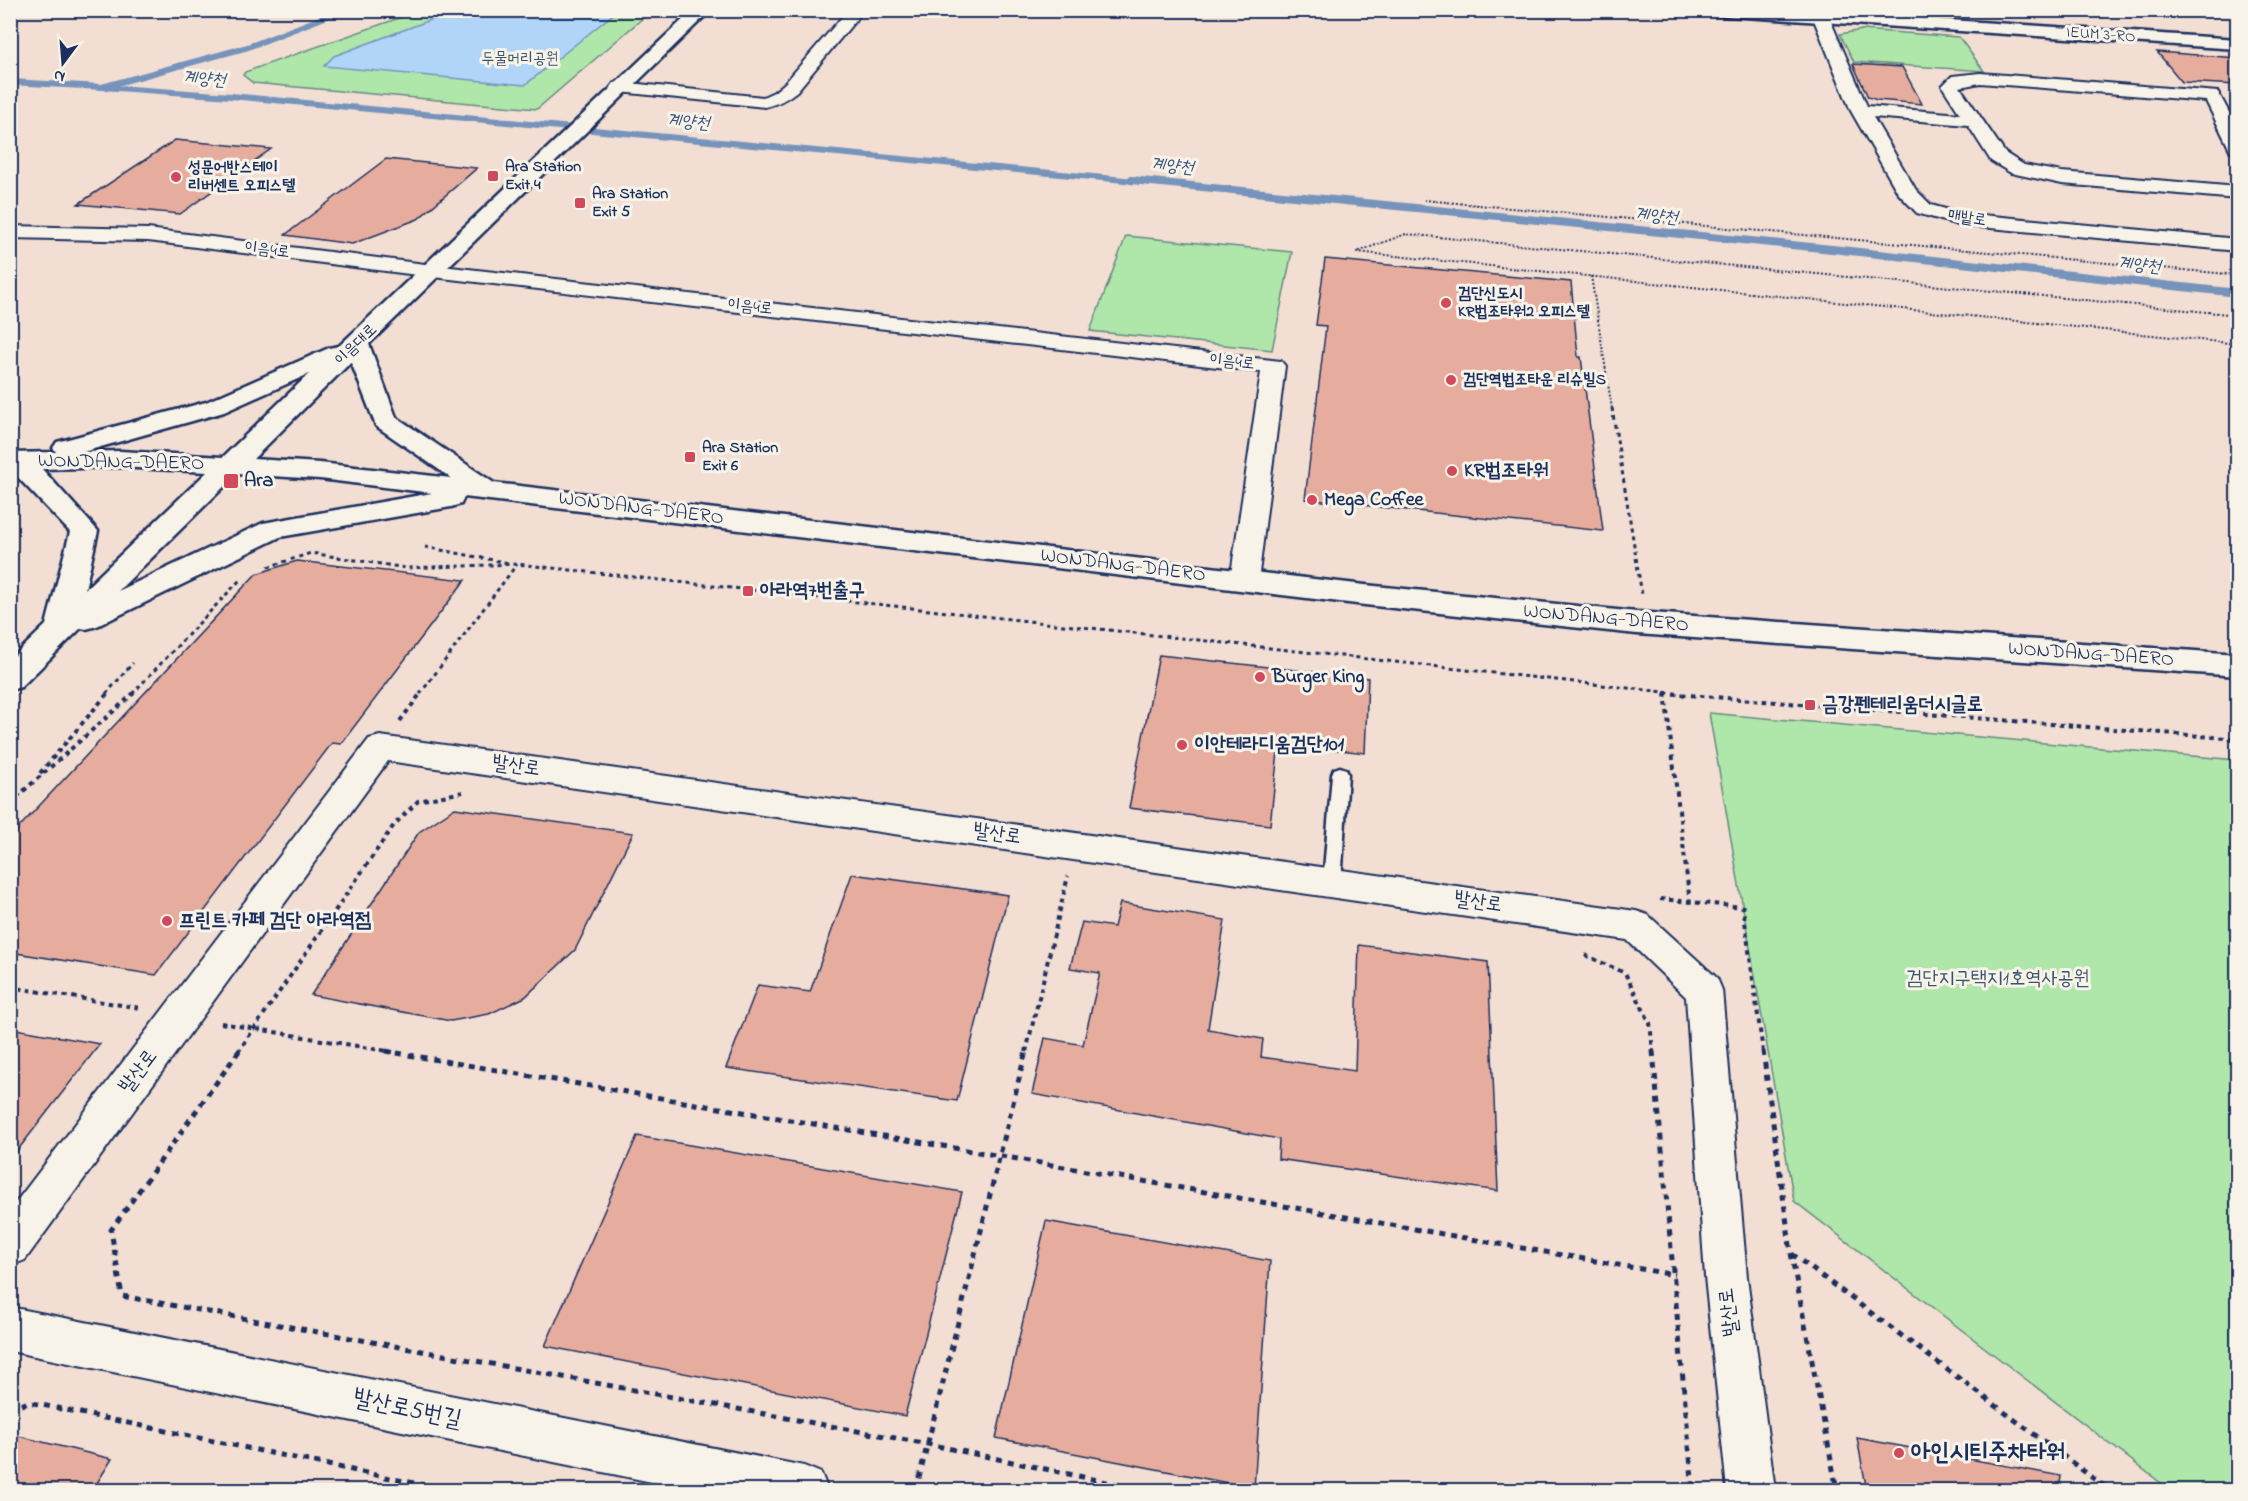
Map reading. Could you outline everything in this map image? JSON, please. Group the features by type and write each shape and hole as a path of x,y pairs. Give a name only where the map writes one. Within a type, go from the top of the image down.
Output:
{"main road":[{"name":"이음대로","path":"10,679 592,114 703,10"},
{"name":"IEUM 3-RO","path":"1713,10 1819,14 2238,44"},
{"path":"60,632 84,531 15,461 215,406 357,344 385,421 489,491"},
{"name":"WONDANG-DAERO","path":"15,461 120,459 320,471 1244,581 1647,624 2238,665"},
{"path":"60,632 273,529 489,491"}],"street":[{"path":"620,87 765,102 780,96 791,87 857,10"},
{"name":"매밭로","path":"1819,14 1860,111 1908,193 1924,209 1958,219 2238,245"},
{"path":"2238,148 2212,96 1980,78 1958,80 1951,86 1998,157 2018,170 2041,176 2125,185 2238,193"},
{"path":"1860,111 1974,120"},
{"path":"2125,185 2136,202"},
{"path":"2146,220 2157,238"},
{"name":"이음4로","path":"10,232 148,235 433,270 1273,366 1244,581"},
{"name":"발산로","path":"10,1245 391,730 1332,883 1636,926 1704,990 1726,1277 1751,1491"},
{"name":"발산로5번길","path":"10,1329 804,1491"}],"lane":[{"path":"1332,883 1340,774"}],"path":[{"path":"1424,200 2238,274"},
{"path":"2238,315 1406,234 1357,252 2238,344"},
{"path":"1591,276 1647,624"},
{"path":"425,547 517,564 1665,693 2238,739"},
{"path":"267,567 311,552 406,568 517,564"},
{"path":"391,730 517,564"},
{"path":"31,782 126,701 245,574"},
{"path":"10,804 133,663"},
{"path":"1665,693 1690,903"},
{"path":"391,730 412,723"},
{"path":"468,791 418,801 394,825 255,1029 111,1230 122,1296 928,1444 1144,1491"},
{"path":"1057,874 1080,877"},
{"path":"916,1491 1069,876"},
{"path":"1654,898 1743,907 1791,1253 1837,1491"},
{"path":"1575,950 1625,973 1650,1023 1675,1275 1693,1491"},
{"path":"10,987 1001,1156 1675,1275"},
{"path":"1791,1253 2109,1491"},
{"path":"10,1410 28,1402 447,1491"}],"green space":[{"name":"두물머리공원","path":"419,11 651,11 537,109 253,83 243,75 245,72"},
{"path":"1862,30 1959,37 1984,71 1854,62 1840,34"},
{"path":"1126,236 1292,252 1272,350 1090,331"},
{"name":"검단지구택지1호역사공원","path":"1709,713 2237,760 2237,1490 2170,1490 1794,1201"}],"water":[{"path":"457,10 617,11 525,85 324,66 334,56"}],"building":[{"path":"2157,52 2238,58 2238,85 2182,82"},
{"path":"1853,64 1902,67 1922,104 1877,100 1868,97"},
{"name":"성문어반스테이 리버센트 오피스텔","path":"175,140 271,149 180,214 78,204"},
{"path":"386,159 477,168 418,219 352,244 285,235"},
{"path":"1325,259 1571,282 1578,357 1581,357 1603,531 1305,499 1326,326 1316,325"},
{"path":"297,561 465,580 341,744 332,743 156,975 10,952 10,837 256,574"},
{"name":"이안테라디움검단101","path":"1159,655 1368,678 1365,753 1279,743 1270,825 1129,808"},
{"path":"455,808 633,833 575,950 525,997 489,1014 451,1021 311,995 419,832"},
{"path":"852,874 1008,895 957,1101 726,1068 758,985 810,992"},
{"path":"1120,903 1225,920 1208,1029 1263,1039 1261,1057 1355,1071 1359,945 1488,962 1498,1191 1278,1159 1279,1139 1032,1094 1045,1038 1083,1045 1100,973 1070,968 1082,922 1114,927"},
{"path":"10,1028 100,1044 10,1160"},
{"path":"637,1136 962,1192 905,1416 545,1346"},
{"path":"1046,1221 1270,1261 1254,1488 996,1438"},
{"path":"10,1434 112,1459 92,1491 10,1491"},
{"name":"아인시티주차타워","path":"1857,1438 2061,1476 2059,1491 1867,1491"}],"waterway":[{"name":"계양천","path":"102,87 248,47 343,10"},
{"name":"계양천","path":"10,82 102,87"},
{"name":"계양천","path":"102,87 231,96 1146,182"},
{"name":"계양천","path":"1131,180 1832,249 2238,293"}],"place":[{"name":"Ara Station Exit 4","path":"493,176"},
{"name":"성문어반스테이 리버센트 오피스텔","path":"176,177"},
{"name":"Ara Station Exit 5","path":"580,203"},
{"name":"검단신도시 KR법조타워2 오피스텔","path":"1446,303"},
{"name":"검단역법조타운 리슈빌S","path":"1451,380"},
{"name":"Ara Station Exit 6","path":"690,457"},
{"name":"KR법조타워","path":"1452,471"},
{"name":"Ara","path":"231,481"},
{"name":"Mega Coffee","path":"1312,500"},
{"name":"아라역7번출구","path":"748,591"},
{"name":"Burger King","path":"1260,677"},
{"name":"금강펜테리움더시글로","path":"1810,705"},
{"name":"이안테라디움검단101","path":"1182,745"},
{"name":"프린트 카페 검단 아라역점","path":"167,921"},
{"name":"아인시티주차타워","path":"1899,1453"}]}
